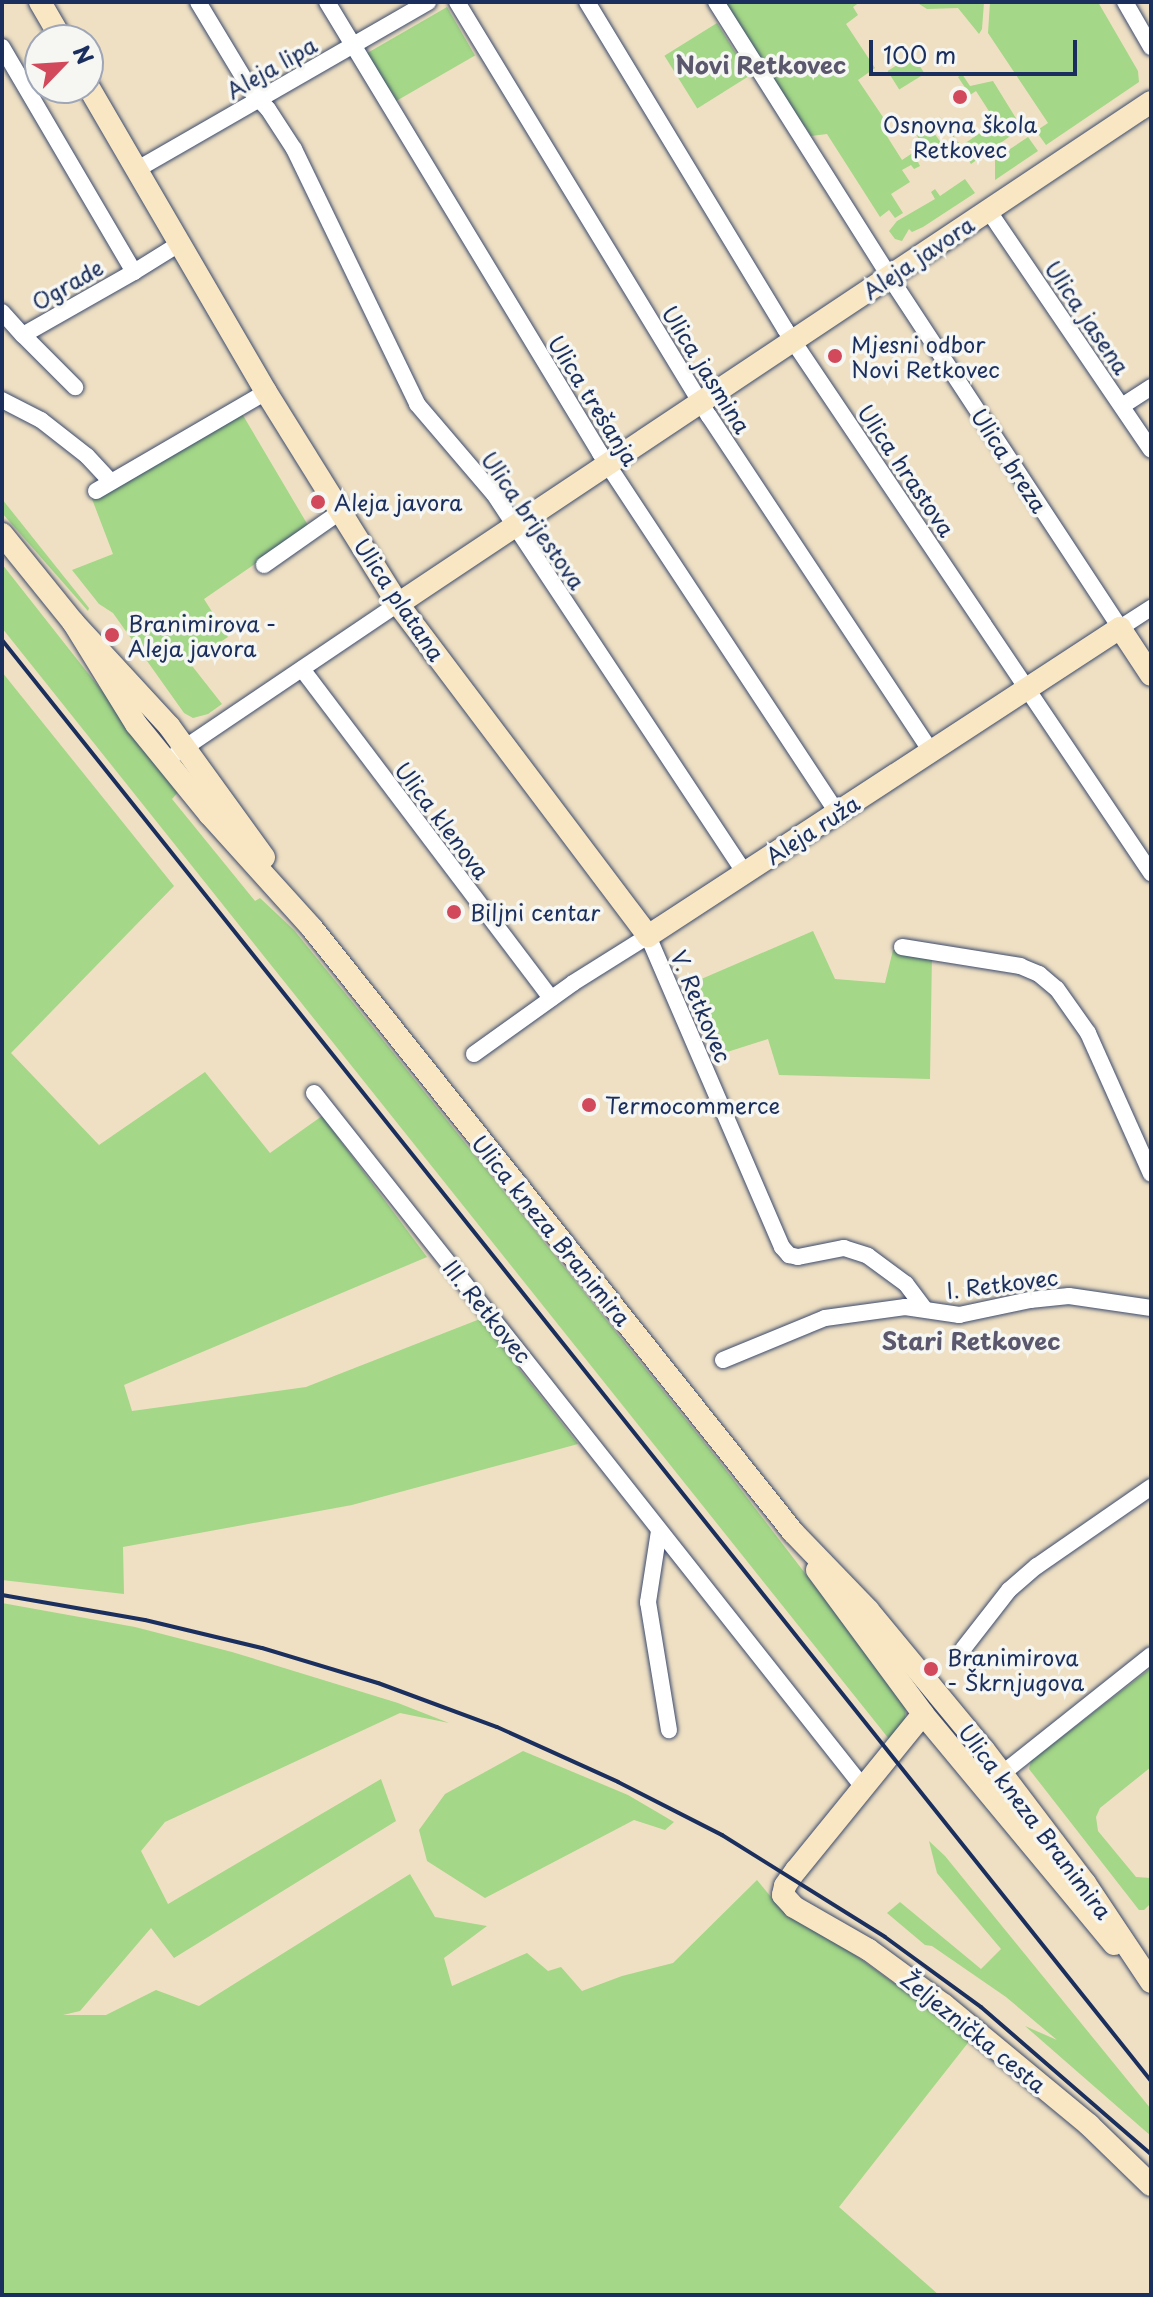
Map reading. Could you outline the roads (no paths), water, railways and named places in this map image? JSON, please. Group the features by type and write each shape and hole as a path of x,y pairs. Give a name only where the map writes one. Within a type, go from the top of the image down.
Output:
{"street":[{"path":"40,2 53,24"},
{"name":"Ulica brijestova","path":"198,2 294,149 417,404 482,478 745,873"},
{"name":"Ulica trešanja","path":"327,2 608,465 837,813"},
{"name":"Aleja lipa","path":"136,170 428,2"},
{"name":"Ulica jasmina","path":"457,2 701,403 931,751"},
{"name":"Ulica hrastova","path":"587,2 794,341 1151,873"},
{"name":"Ulica breza","path":"716,2 889,276 1151,675"},
{"path":"1125,2 1151,47"},
{"path":"2,47 134,272 179,244"},
{"name":"Aleja javora","path":"166,761 1151,102"},
{"name":"Ulica platana","path":"98,104 266,392 398,604 648,936"},
{"name":"Ulica jasena","path":"988,210 1151,450"},
{"name":"Ograde","path":"23,335 134,272"},
{"name":"Ograde","path":"2,312 75,387"},
{"path":"1122,406 1151,387"},
{"path":"2,400 41,420 87,456 104,486 266,392"},
{"path":"264,565 341,511"},
{"name":"Ulica kneza Branimira","path":"2,534 73,622 154,707 186,747 312,928"},
{"name":"Aleja ruža","path":"474,1054 551,998 1151,608"},
{"name":"Ulica kneza Branimira","path":"73,622 136,724 312,928 793,1532 868,1610 1002,1773 1085,1883 1147,1977"},
{"name":"Ulica klenova","path":"302,669 551,998"},
{"name":"V. Retkovec","path":"648,936 782,1247 789,1255 798,1257 844,1248 868,1256 906,1284 924,1308"},
{"path":"902,947 1020,966 1039,974 1057,989 1088,1033 1151,1174"},
{"name":"III. Retkovec","path":"314,1093 862,1786"},
{"name":"I. Retkovec","path":"723,1360 825,1318 905,1307 924,1308 945,1316 1069,1296 1151,1308"},
{"path":"963,1649 1009,1590 1037,1566 1151,1487"},
{"path":"659,1531 648,1602 669,1730"},
{"name":"Ulica kneza Branimira","path":"793,1532 851,1621 923,1714 1094,1922 1147,1977"},
{"path":"984,1788 1151,1655"},
{"path":"862,1786 923,1714"},
{"name":"Željeznička cesta","path":"862,1786 790,1878 783,1895 794,1907 869,1950 944,2005 1089,2125 1151,2185"}],"railway":[{"path":"2,640 1151,2081"},
{"path":"2,1595 145,1620 262,1648 378,1683 497,1727 618,1782 722,1835 885,1937 981,2007 1151,2154"}],"place":[{"name":"Osnovna škola Retkovec","path":"960,97"},
{"name":"Mjesni odbor Novi Retkovec","path":"835,356"},
{"name":"Aleja javora","path":"318,502"},
{"name":"Branimirova - Aleja javora","path":"112,635"},
{"name":"Biljni centar","path":"454,912"},
{"name":"Termocommerce","path":"589,1105"},
{"name":"Branimirova - Škrnjugova","path":"931,1669"}],"district":[{"name":"Novi Retkovec","path":"761,65"},
{"name":"Stari Retkovec","path":"971,1341"}]}
